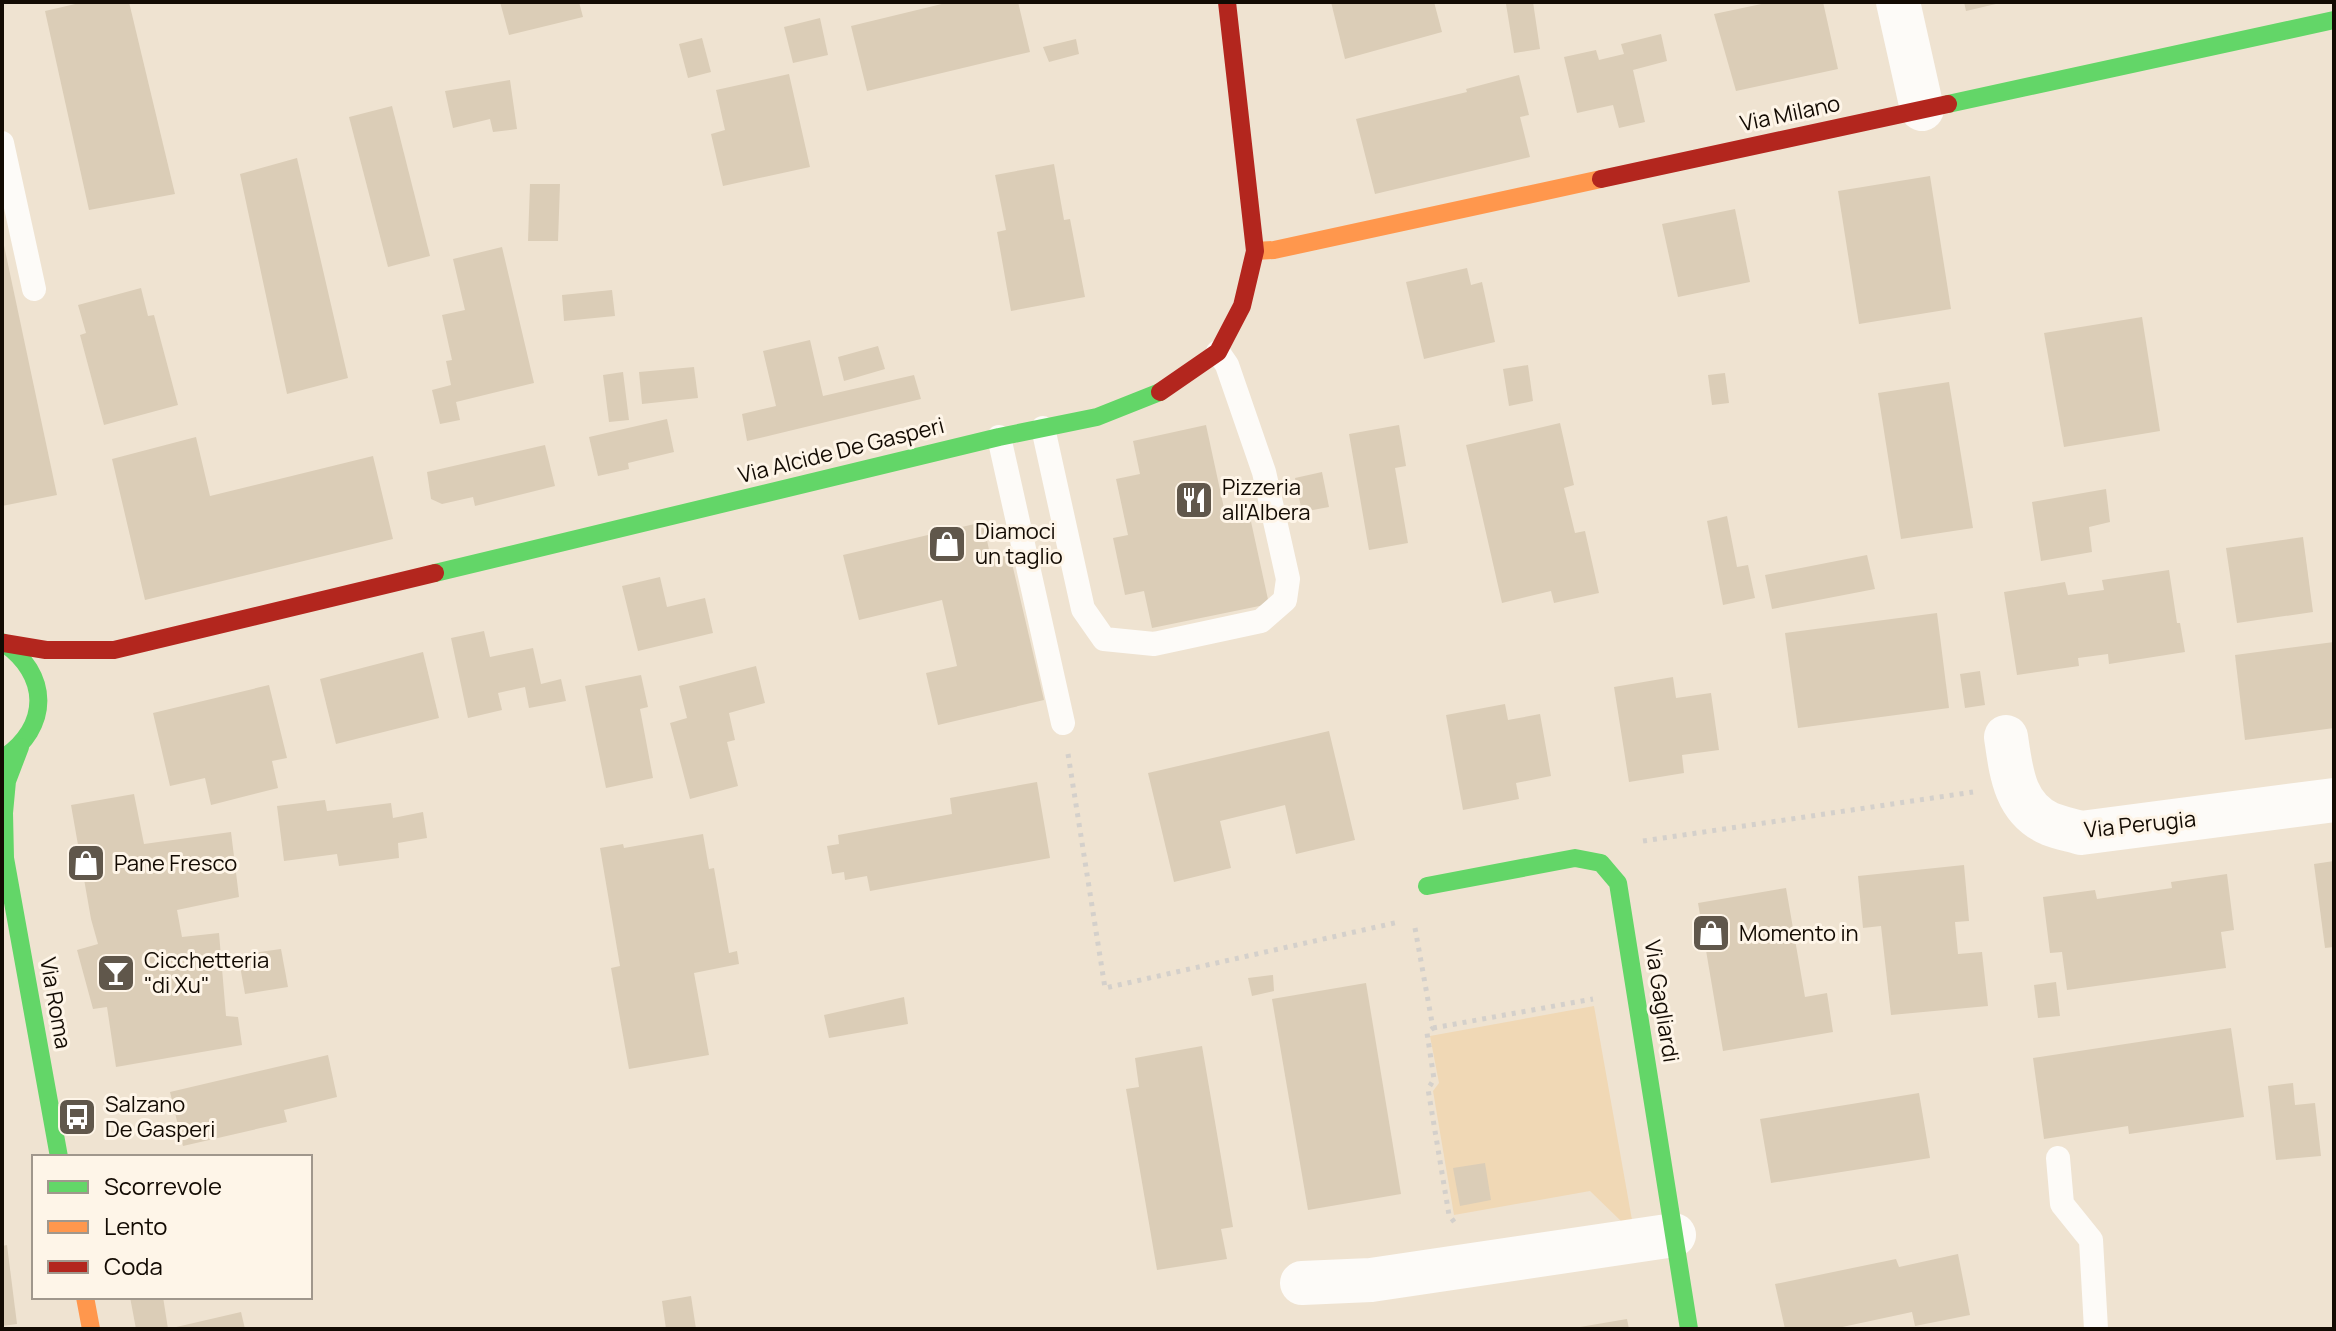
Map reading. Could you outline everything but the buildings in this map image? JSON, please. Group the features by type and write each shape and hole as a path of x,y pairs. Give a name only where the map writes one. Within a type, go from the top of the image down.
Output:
{"street":[{"name":"Via Alcide De Gasperi","path":"3,642 46,650 114,650 999,437 1097,417 1160,392 1218,352 1242,306 1255,251 1227,2"},
{"path":"1898,2 1922,109"},
{"path":"2332,2 2334,13"},
{"name":"Via Milano","path":"1255,251 1274,250 2334,20"},
{"path":"3,642 26,663 38,689 36,719"},
{"name":"Via Alcide De Gasperi","path":"91,667 114,650"},
{"path":"36,719 57,692"},
{"name":"Via Roma","path":"36,719 20,747 7,781 4,855 59,1155"},
{"name":"Via Perugia","path":"2006,737 2014,785 2028,809 2049,824 2081,833 2334,800"},
{"name":"Via Roma","path":"2,759 20,747"},
{"path":"1427,886 1575,858 1598,860"},
{"name":"Via Gagliardi","path":"1598,860 1610,870 1618,883 1689,1329"},
{"path":"1302,1283 1371,1280 1674,1235"},
{"path":"85,1299 91,1329"}],"lane":[{"path":"2,143 34,289"},
{"path":"1043,428 1083,609 1104,639 1154,644 1261,621 1285,600 1288,579 1264,472 1227,365 1218,352"},
{"path":"999,437 1063,723"},
{"path":"2058,1158 2062,1204 2091,1240 2096,1329"}],"path":[{"path":"1063,723 1105,988 1413,919 1433,1028"},
{"path":"1598,860 1633,843 2014,785"},
{"path":"1485,1263 1449,1215 1428,1089 1434,1079 1427,1033 1433,1028 1602,997"}],"shaded area":[{"path":"1594,1006 1632,1220 1622,1222 1590,1191 1454,1215 1433,1091 1439,1083 1430,1036"}],"traffic: fast":[{"path":"1948,104 2334,20"},
{"path":"435,573 999,437 1097,417 1160,392"},
{"path":"2,642 29,669 38,700 36,716 29,732 2,759"},
{"path":"20,747 7,781 5,858 59,1155"},
{"path":"1427,886 1575,858 1601,863 1618,883 1689,1329"}],"traffic: slow":[{"path":"1255,251 1274,250 1601,179"},
{"path":"85,1299 91,1329"}],"traffic: jam":[{"path":"1160,392 1218,352 1242,306 1255,251 1227,2"},
{"path":"1601,179 1948,104"},
{"path":"4,643 46,650 114,650 435,573"}],"place":[{"name":"Pizzeria all'Albera","path":"1194,500"},
{"name":"Diamoci un taglio","path":"947,544"},
{"name":"Pane Fresco","path":"86,863"},
{"name":"Momento in","path":"1711,933"},
{"name":"Cicchetteria \"di Xu\"","path":"116,973"},
{"name":"Salzano De Gasperi","path":"77,1117"}]}
